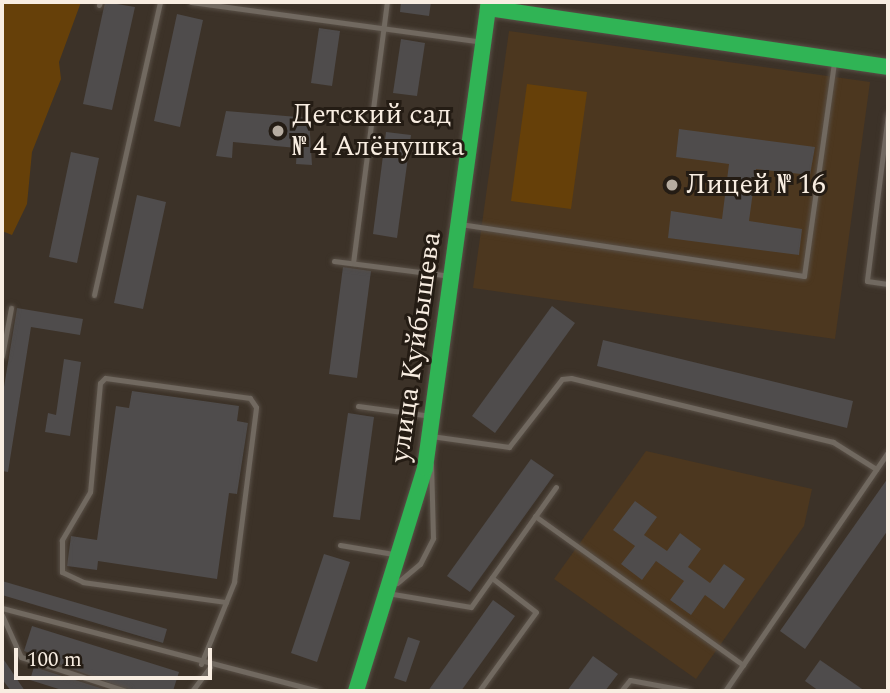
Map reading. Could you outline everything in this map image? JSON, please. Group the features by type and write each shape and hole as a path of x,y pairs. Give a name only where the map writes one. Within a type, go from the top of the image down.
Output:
{"street":[{"name":"улица Куйбышева","path":"356,691 402,555 429,443 454,276 489,5"},
{"path":"489,5 888,67"}],"lane":[{"path":"94,295 160,2"},
{"path":"191,2 484,42"},
{"path":"353,263 387,2"},
{"path":"460,224 804,276 834,59"},
{"path":"888,114 867,281 888,284"},
{"path":"334,261 454,276"},
{"path":"2,356 10,308"},
{"path":"201,664 226,602 234,582 256,407 250,398 105,378 100,383 90,492 62,540 62,572 83,582 226,602"},
{"path":"391,590 420,564 433,538 434,478 429,443 509,447 562,379 571,378 833,442 876,469"},
{"path":"358,405 434,416"},
{"path":"725,691 888,452"},
{"path":"391,590 471,607 556,487"},
{"path":"535,516 743,665"},
{"path":"340,545 402,555"},
{"path":"479,691 536,612 492,578"},
{"path":"2,608 210,667 317,691"},
{"path":"2,614 21,657 126,691"},
{"path":"191,691 210,667"},
{"path":"621,691 630,680 689,691"}],"shaded area":[{"path":"2,2 81,2 59,62 61,79 32,152 27,204 12,235 2,231"},
{"name":"Лицей № 16","path":"509,31 870,82 835,339 473,288"},
{"path":"527,84 587,92 571,209 511,201"},
{"path":"646,451 812,489 804,526 696,679 554,579"}],"building":[{"path":"105,2 135,7 112,110 83,104"},
{"path":"401,2 431,2 429,16 400,12"},
{"path":"177,14 203,20 180,127 154,121"},
{"path":"319,28 340,31 332,86 311,83"},
{"path":"401,39 425,43 417,96 393,93"},
{"path":"226,111 309,118 312,165 296,164 297,148 233,142 232,158 216,156"},
{"path":"679,129 815,147 810,175 756,169 749,221 802,229 799,255 668,238 671,211 722,219 729,164 676,157"},
{"path":"386,132 411,135 397,238 373,234"},
{"path":"71,152 99,158 77,263 49,257"},
{"path":"137,195 166,202 143,309 114,303"},
{"path":"343,267 371,271 357,378 329,374"},
{"path":"552,306 575,323 495,433 472,416"},
{"path":"17,308 83,319 80,335 31,327 8,472 2,471 2,399"},
{"path":"603,340 853,401 847,428 597,366"},
{"path":"64,359 81,362 70,436 45,432 48,413 56,415"},
{"path":"132,391 239,406 237,421 248,423 237,494 229,493 217,579 98,561 97,570 67,566 71,536 97,540 116,406 129,408"},
{"path":"348,413 374,417 360,520 333,517"},
{"path":"531,459 554,475 470,592 447,576"},
{"path":"888,478 888,530 805,649 780,631"},
{"path":"635,501 657,517 644,535 667,551 680,533 701,549 688,567 710,583 724,564 745,579 724,609 705,595 691,615 670,600 684,581 656,561 642,580 621,564 635,546 613,530"},
{"path":"324,554 350,562 317,662 291,653"},
{"path":"2,581 167,629 163,643 2,595"},
{"path":"493,600 515,616 461,691 428,691"},
{"path":"32,626 179,672 173,691 131,691 24,651"},
{"path":"408,637 420,641 406,682 394,678"},
{"path":"593,656 618,674 605,691 567,691"},
{"path":"2,657 25,691 11,691 2,679"},
{"path":"820,660 865,691 819,691 805,681"},
{"path":"34,667 110,691 65,691 30,680"}],"traffic: fast":[{"path":"356,691 425,468 489,2"},
{"path":"488,8 888,67"}],"place":[{"name":"Детский сад № 4 Алёнушка","path":"278,131"},
{"name":"Лицей № 16","path":"672,185"}]}
